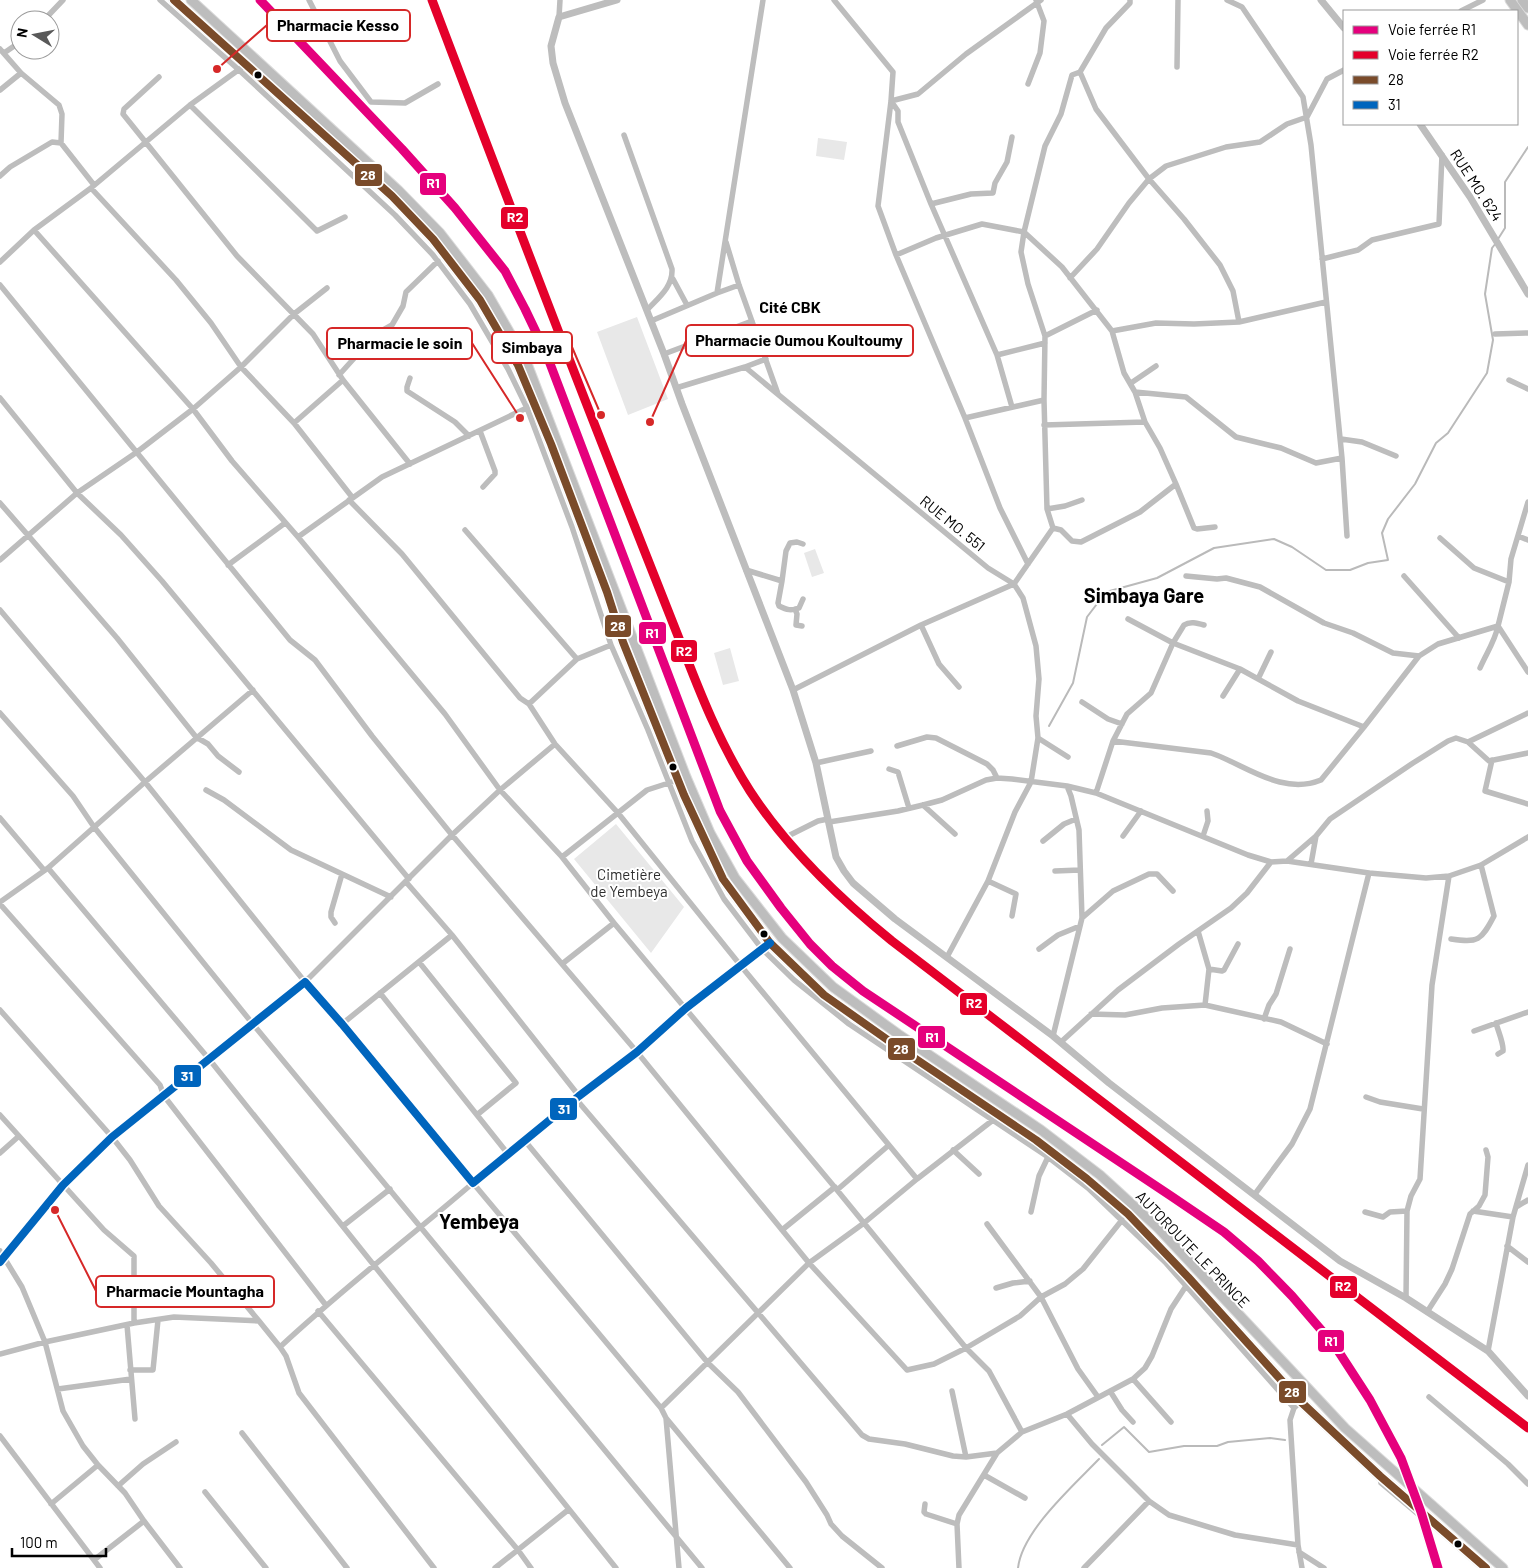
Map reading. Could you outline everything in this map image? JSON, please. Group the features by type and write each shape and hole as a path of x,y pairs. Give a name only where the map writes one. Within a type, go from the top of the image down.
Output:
{"main road":[{"name":"AUTOROUTE LE PRINCE","path":"174,0 242,67 392,196 433,238 480,300 518,365 531,406 577,525 607,592 623,642 684,795 723,879 770,942 824,995 995,1118 1036,1140 1088,1179 1141,1226 1297,1404 1486,1568"},
{"name":"AUTOROUTE LE PRINCE","path":"191,0 398,190 440,233 488,295 526,361 686,777 710,833 735,878 782,938 833,987 898,1034 1041,1130 1100,1175 1158,1228 1345,1428 1503,1568"},
{"path":"1522,0 1528,8"},
{"path":"1518,11 1528,25"}],"street":[{"path":"54,10 63,0"},
{"path":"160,0 242,67 396,215 438,261 470,304 531,406 382,477 298,537"},
{"path":"309,0 340,61 371,102 405,103 438,84"},
{"path":"560,0 559,17 551,46 553,63 565,103 793,690 816,763 836,857 844,872 894,919 1061,1042 1109,1083 1340,1261 1406,1298 1488,1351 1528,1396"},
{"path":"559,17 617,0"},
{"path":"717,293 763,0"},
{"path":"834,0 893,72 892,101 878,206 896,255 965,418 1000,508 1028,564"},
{"path":"1053,528 1047,509 1044,425 1045,339 1020,252 1045,146 1061,114 1072,75 1080,72 1106,28 1130,3 1130,0"},
{"path":"1177,67 1178,0"},
{"path":"1227,0 1242,6 1304,97 1342,458 1347,536"},
{"path":"1321,0 1343,27"},
{"path":"1463,10 1483,0"},
{"path":"892,101 918,94 966,54 1038,1 1044,21 1040,53 1028,84"},
{"path":"2,51 20,73 59,105 62,114 61,143 92,186 176,280 211,323 241,367 294,423 350,499 402,554 520,698 529,704 554,744 618,813 741,966 917,1179"},
{"path":"0,262 34,230 92,186 190,104 242,67"},
{"path":"1070,278 1098,249 1129,203 1149,179 1166,166 1226,147 1260,142 1287,124 1307,117 1327,79 1343,71"},
{"path":"1080,72 1096,109 1149,179 1184,218 1220,264 1233,291 1239,322"},
{"path":"0,90 20,73"},
{"path":"159,77 124,109 123,114 237,256 312,334 341,378 410,464"},
{"path":"892,101 898,111 898,122 944,236 997,355 1012,407"},
{"path":"190,104 317,231 345,217"},
{"name":"RUE MO. 624","path":"1421,125 1470,197 1528,294"},
{"path":"624,135 672,269 672,279 687,305"},
{"path":"931,204 971,194 992,193 995,183 1007,162 1012,137"},
{"path":"0,176 10,167 52,142 61,143"},
{"path":"1322,260 1358,250 1372,240 1438,224 1442,155"},
{"path":"896,255 944,236 982,224 1024,232 1062,267 1112,331 1124,373 1131,383 1145,422 1160,448 1194,528 1216,527"},
{"path":"34,230 193,409 232,461 298,537 445,714 500,790 562,857 614,923 836,1188 966,1348 989,1372 1022,1432"},
{"path":"725,240 778,396"},
{"path":"294,423 341,378 376,334 392,325 403,306 406,292 438,261"},
{"path":"647,310 664,292 672,279"},
{"path":"0,285 290,640 315,660 372,736 452,835 637,1052 809,1263 907,1370 934,1364 966,1348 1020,1316 1041,1296 1065,1284 1083,1269 1122,1220"},
{"path":"651,321 739,285"},
{"path":"0,560 78,493 137,452 193,409 241,367 294,314 327,288"},
{"path":"1112,331 1156,323 1239,322 1326,302"},
{"path":"997,355 1045,339 1097,310"},
{"path":"664,354 752,321"},
{"path":"1495,334 1528,333"},
{"path":"676,388 766,359"},
{"path":"1131,383 1156,366"},
{"name":"RUE MO. 551","path":"744,367 988,568 1014,584"},
{"path":"410,378 406,388 407,391 455,422 469,436"},
{"path":"1509,380 1528,389"},
{"path":"1135,392 1186,397 1236,437 1281,448 1316,463 1342,458"},
{"path":"0,398 78,493 122,535 253,690 452,935 578,1098 862,1435 869,1439 904,1444 953,1456 966,1457 997,1453"},
{"path":"965,418 1044,400"},
{"path":"1044,425 1145,422"},
{"path":"480,431 496,471 483,487"},
{"path":"1340,439 1362,442 1396,456"},
{"path":"1053,528 1062,530 1072,541 1081,542 1140,512 1176,484"},
{"path":"1047,509 1082,500"},
{"path":"1480,668 1495,638 1509,582 1511,559 1528,502"},
{"path":"0,503 117,638 196,737 208,744 218,756 239,772"},
{"path":"228,566 285,523"},
{"path":"577,525 611,645 648,730 692,841 724,899 762,949 794,980 849,1024 995,1118 1088,1188 1165,1262 1297,1404 1290,1420 1298,1545 1302,1568"},
{"path":"793,690 921,626 1014,584 1053,528"},
{"path":"465,530 577,659"},
{"path":"1518,536 1528,540"},
{"path":"1440,538 1474,568 1509,582"},
{"path":"803,599 799,608 795,609 787,610 779,606 778,603 786,551 790,543 804,544"},
{"path":"746,570 782,581"},
{"path":"1186,576 1226,578 1260,587 1324,623 1353,633 1392,653 1419,656"},
{"path":"1404,576 1459,638"},
{"path":"947,957 988,881 1015,812 1031,782 1038,738 1036,716 1039,679 1036,646 1023,598 1014,584"},
{"path":"795,609 797,614 796,625 802,626"},
{"path":"0,610 145,782 305,982 661,1408 666,1418 790,1568"},
{"path":"1128,619 1173,643 1240,669 1298,701 1364,727"},
{"path":"1096,793 1113,741 1127,714 1150,693 1173,643 1186,624 1195,622 1204,625"},
{"path":"921,626 939,664 958,688"},
{"path":"1113,741 1211,753 1226,758 1261,776 1290,784 1312,784 1321,780 1419,656 1438,644 1498,626"},
{"path":"1498,626 1528,672"},
{"path":"529,704 577,659 611,645"},
{"path":"1258,679 1271,652"},
{"path":"1223,696 1240,669"},
{"path":"253,690 196,737 46,869 0,903 160,1085 164,1096 326,1304"},
{"path":"1082,702 1108,719 1122,724"},
{"path":"0,713 73,796 94,827 252,1023 702,1568"},
{"path":"1468,742 1528,713"},
{"path":"897,746 927,737 936,738 987,764 997,778"},
{"path":"1038,738 1068,757"},
{"path":"1287,861 1316,836 1330,819 1448,741 1456,738 1468,742 1490,761 1528,753"},
{"path":"180,1568 132,1502 83,1446 63,1411 45,1342 22,1287 2,1257 63,1185 112,1137 305,982 452,835 500,790 554,744"},
{"path":"816,763 871,752"},
{"path":"1492,760 1485,791 1528,804"},
{"path":"889,769 898,772 909,808"},
{"path":"790,834 818,821 909,808 942,800 986,780 997,778 1067,786 1096,793 1248,855 1270,862 1287,861 1369,873 1426,878 1450,876 1481,865 1528,837"},
{"path":"562,857 647,790 678,780"},
{"path":"1053,1036 1082,918 1079,830 1067,786"},
{"path":"206,790 224,800 291,850 391,897"},
{"path":"923,805 955,834"},
{"path":"1123,836 1141,811"},
{"path":"1203,836 1208,821 1207,811"},
{"path":"0,818 209,1059 616,1568"},
{"path":"1043,841 1064,824 1076,819"},
{"path":"1311,864 1316,836"},
{"path":"1061,1042 1091,1014 1149,966 1231,908 1247,893 1270,862"},
{"path":"1451,939 1471,942 1488,928 1494,916 1481,865"},
{"path":"1056,871 1080,870"},
{"path":"1255,1194 1292,1144 1310,1108 1369,873"},
{"path":"335,923 331,917 331,912 342,874"},
{"path":"1082,918 1114,891 1149,874 1157,874 1173,891"},
{"path":"1406,1298 1407,1211 1420,1178 1432,986 1450,876"},
{"path":"988,881 1016,894 1012,916"},
{"path":"562,964 614,923"},
{"path":"1039,949 1058,935 1080,926"},
{"path":"1198,932 1209,970 1205,1005"},
{"path":"342,1024 452,935"},
{"path":"280,1347 318,1311 373,1265 421,1228 524,1141 637,1052 686,1008 770,942"},
{"path":"1209,970 1224,970 1238,944"},
{"path":"1264,1018 1269,1004 1276,994 1290,949"},
{"path":"418,962 516,1083 478,1114"},
{"path":"380,993 508,1154"},
{"path":"1091,1014 1125,1015 1162,1008 1205,1005 1281,1022 1327,1044"},
{"path":"0,1010 112,1137 130,1160 159,1206 211,1263 280,1347 286,1356 299,1393 434,1568"},
{"path":"1474,1031 1528,1012"},
{"path":"1496,1023 1500,1042 1504,1047 1503,1051 1498,1054"},
{"path":"1366,1098 1424,1109"},
{"path":"0,1115 104,1230 134,1256 134,1323"},
{"path":"661,1408 809,1263 864,1223 995,1118"},
{"path":"0,1153 19,1136"},
{"path":"524,1141 708,1363 738,1392 806,1482 831,1524 842,1536 882,1568"},
{"path":"782,1230 889,1145"},
{"path":"953,1150 979,1174"},
{"path":"1427,1312 1452,1269 1470,1214 1479,1206 1485,1195 1488,1157 1486,1150"},
{"path":"1032,1212 1039,1176 1048,1157"},
{"path":"1488,1351 1513,1217 1528,1165"},
{"path":"343,1226 390,1190"},
{"path":"1516,1207 1528,1200"},
{"path":"1365,1212 1383,1217 1390,1212 1407,1211"},
{"path":"1473,1211 1513,1217"},
{"path":"987,1224 1041,1296 1078,1369 1098,1397"},
{"path":"1507,1246 1528,1262"},
{"path":"996,1288 1013,1283 1030,1282"},
{"path":"959,1568 957,1524 959,1515 997,1453 1022,1432 1067,1414 1133,1380 1145,1368 1152,1356 1171,1309 1186,1286"},
{"path":"318,1311 518,1550 530,1568"},
{"path":"0,1354 45,1342 134,1323 174,1318 259,1321"},
{"path":"130,1370 153,1370 158,1320"},
{"path":"127,1325 134,1419"},
{"path":"58,1389 131,1379"},
{"path":"1133,1380 1171,1422"},
{"path":"952,1391 966,1457"},
{"path":"1110,1392 1122,1410 1134,1422"},
{"path":"1429,1397 1508,1464 1528,1484"},
{"path":"1067,1414 1092,1444 1149,1501 1169,1515 1234,1535 1298,1545"},
{"path":"666,1418 679,1568"},
{"path":"242,1434 347,1568"},
{"path":"0,1436 100,1568"},
{"path":"118,1486 143,1464 176,1442"},
{"path":"51,1504 98,1465"},
{"path":"984,1475 1025,1498"},
{"path":"1380,1476 1381,1483 1419,1515 1435,1568"},
{"path":"206,1492 266,1568"},
{"path":"1084,1568 1149,1501"},
{"path":"925,1504 924,1512 926,1514 957,1524"},
{"path":"496,1568 568,1510"},
{"path":"94,1560 144,1521"},
{"path":"1300,1552 1324,1568"}],"green space":[{"path":"818,138 847,142 844,160 816,156"},
{"path":"637,317 668,399 628,415 597,332"},
{"path":"815,549 824,573 812,577 804,553"},
{"path":"730,648 739,681 723,685 714,653"},
{"name":"Cimetière de Yembeya","path":"616,824 684,907 651,953 574,859"}],"waterway":[{"path":"1498,239 1505,228 1505,182 1528,147"},
{"path":"1049,726 1073,683 1087,617 1106,592 1157,578 1214,548 1274,539 1292,547 1326,570 1350,570 1368,563 1388,560 1382,533 1388,519 1415,484 1436,443 1448,433 1487,373 1493,340 1485,294 1492,248 1496,243"},
{"path":"1102,1445 1124,1427 1149,1452 1184,1446 1217,1446 1228,1442 1270,1438 1285,1440"},
{"path":"1018,1568 1029,1539 1039,1524 1099,1459"}],"railway":[{"path":"260,0 402,149 455,208 505,271 546,353 720,811 747,861 781,908 810,944 832,966 863,991 1224,1232 1258,1261 1292,1296 1335,1346 1370,1400 1401,1458 1421,1512 1438,1568"},
{"path":"432,0 563,346 679,638"}],"rail line":[{"name":"R1","path":"260,0 402,149 455,208 505,271 546,353 720,811 747,861 781,908 810,944 832,966 863,991 1224,1232 1258,1261 1292,1296 1335,1346 1370,1400 1401,1458 1421,1512 1438,1568"},
{"name":"R2","path":"432,0 556,327 695,680 711,718 739,773 781,833 815,872 892,941 1528,1428"}],"transit line":[{"name":"28","path":"174,0 392,196 433,239 480,300 518,365 551,444 607,592 623,642 684,795 723,879 770,943 824,995 1036,1140 1087,1179 1128,1214 1188,1277 1300,1401 1380,1476 1486,1568"},
{"name":"31","path":"0,1262 63,1185 112,1137 305,982 473,1183 579,1096 637,1052 686,1008 770,943"}],"place":[{"name":"Pharmacie Kesso","path":"217,69"},
{"name":"Simbaya","path":"601,415"},
{"name":"Pharmacie le soin","path":"520,418"},
{"name":"Pharmacie Oumou Koultoumy","path":"650,422"},
{"name":"Pharmacie Mountagha","path":"55,1210"}],"district":[{"name":"Cité CBK","path":"790,306"},
{"name":"Simbaya Gare","path":"1144,595"},
{"name":"Yembeya","path":"479,1221"}]}
